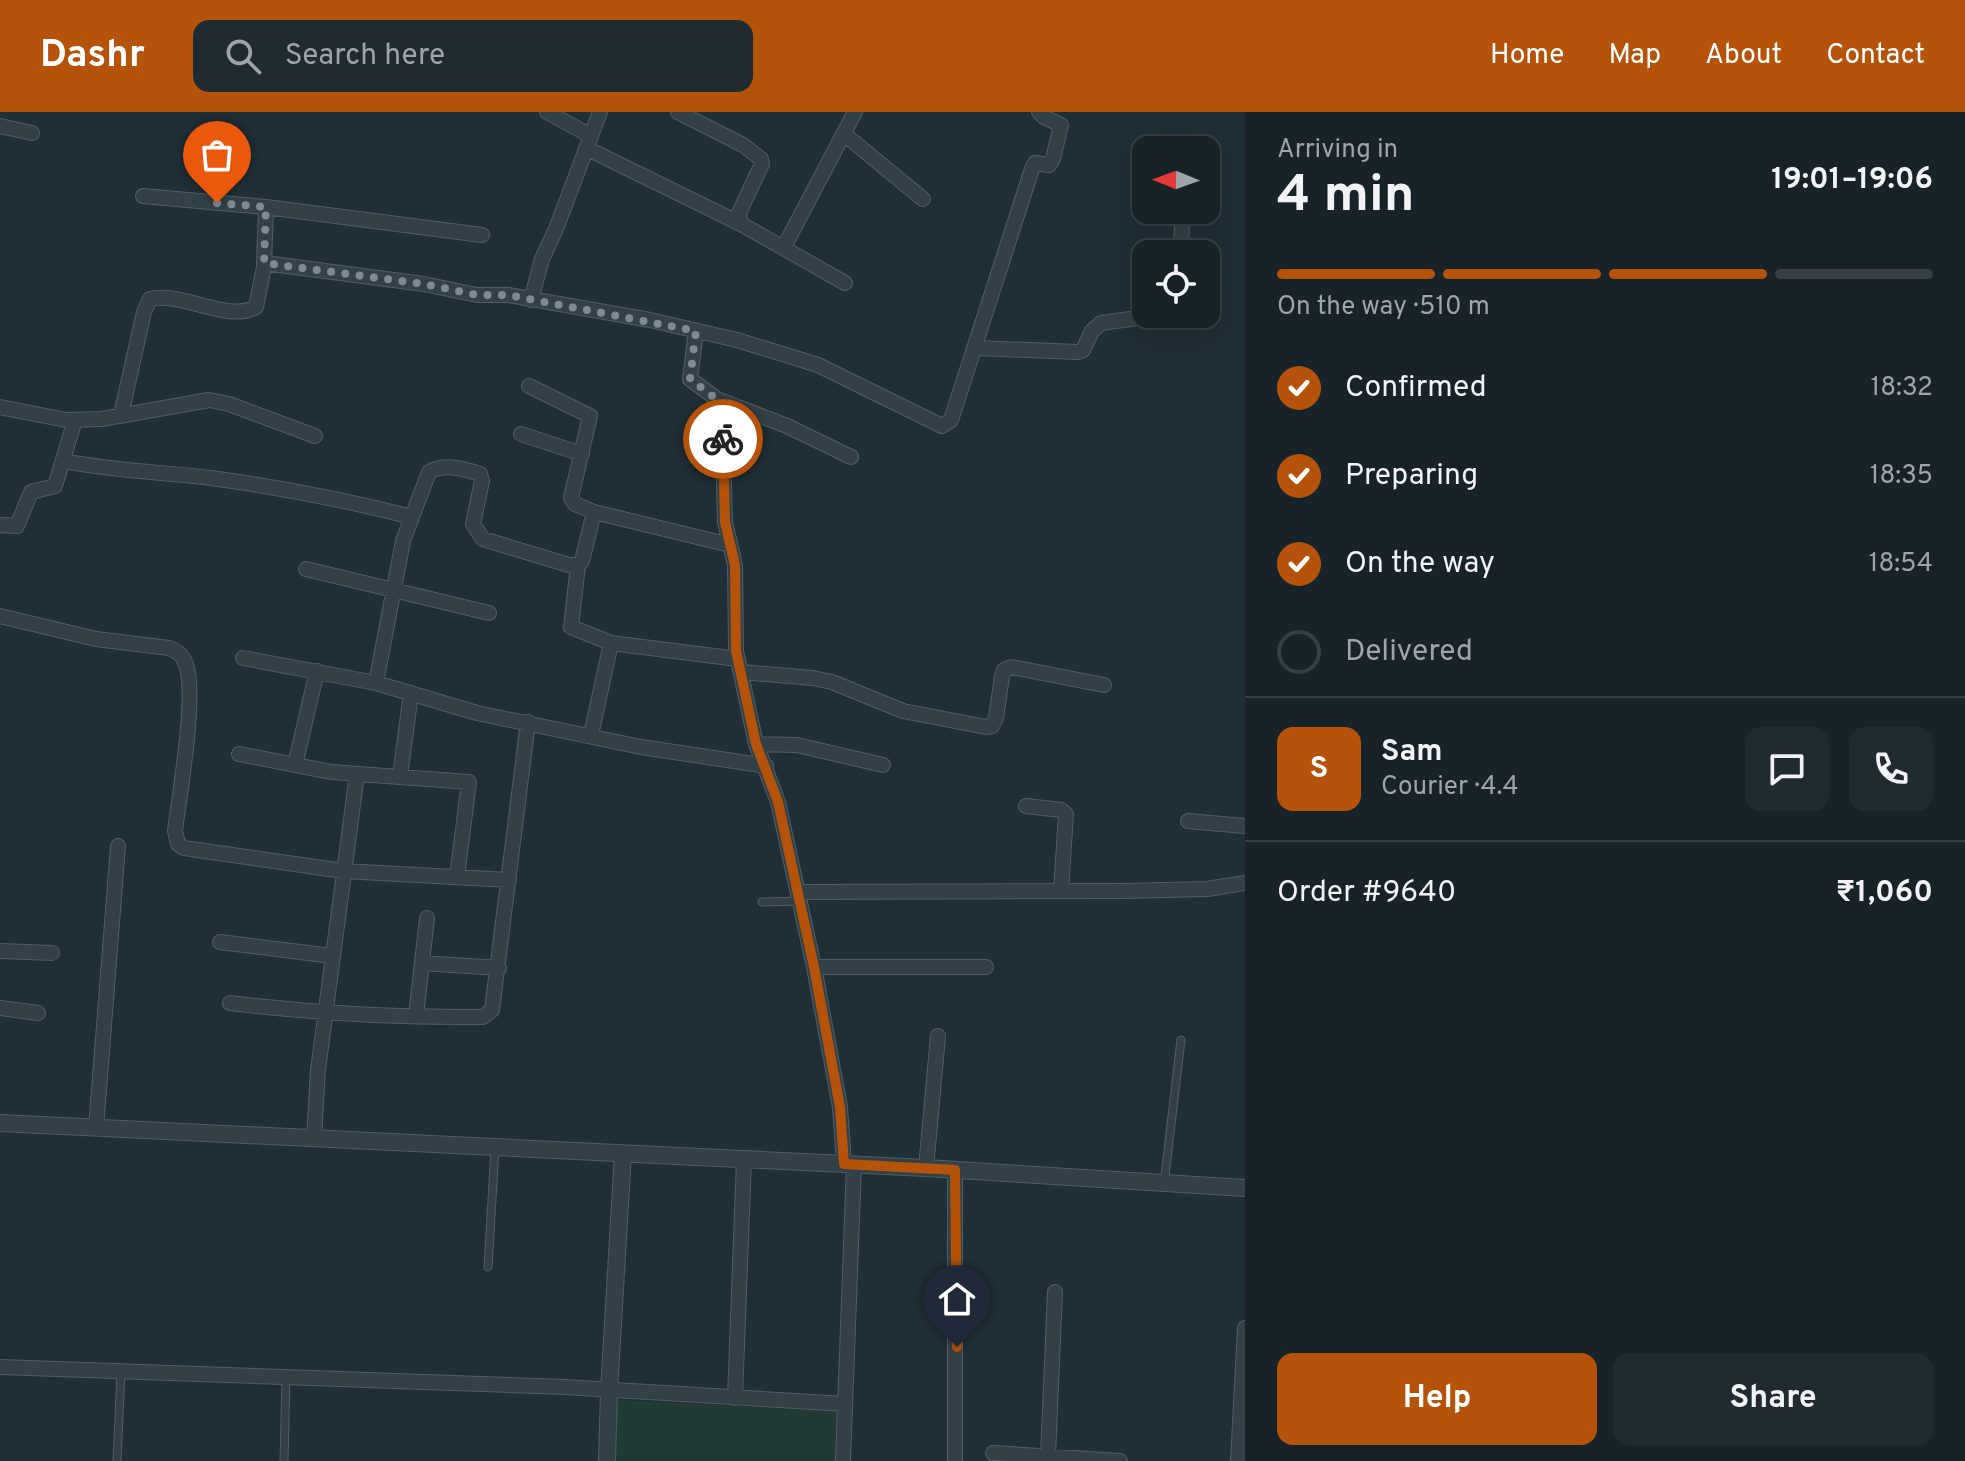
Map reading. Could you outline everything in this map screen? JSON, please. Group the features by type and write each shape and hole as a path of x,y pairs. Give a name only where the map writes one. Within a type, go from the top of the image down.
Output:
{"street":[{"path":"547,112 588,142 845,283"},
{"path":"531,300 542,259 600,112"},
{"path":"678,112 743,145 761,159 762,164 739,213 741,224"},
{"path":"784,247 855,112"},
{"path":"264,263 424,284 477,295 508,295 650,320 737,340 818,365 942,426 951,420 1032,169 1035,163 1049,165 1053,159 1061,125 1039,112"},
{"path":"0,126 32,133"},
{"path":"844,134 923,199"},
{"path":"143,196 266,207 482,235"},
{"path":"121,415 144,312 150,299 157,297 236,312 250,311 258,303 264,263 266,207"},
{"path":"976,348 1078,352 1083,350 1092,331 1101,323 1132,319"},
{"path":"696,331 690,379 717,399 787,426 851,457"},
{"path":"529,386 590,416 571,498 575,504 594,512 730,545"},
{"path":"717,399 722,410 725,522 735,565 739,665 756,744 778,802 799,897 849,1164 843,1461"},
{"path":"0,407 75,420 102,419 209,400 229,404 315,436"},
{"path":"0,525 17,526 31,492 55,486 75,420"},
{"path":"521,434 582,454"},
{"path":"64,461 99,468 211,478 307,494 412,517"},
{"path":"376,683 403,541 429,472 444,466 480,474 482,481 473,524 483,539 578,565"},
{"path":"594,512 582,561 578,565 571,627 611,643 832,682 903,711 986,727 992,726 996,718 1002,676 1004,670 1011,667 1104,685"},
{"path":"306,569 489,613"},
{"path":"0,616 96,639 176,651 185,661 188,713 175,831 178,844 184,848 343,871 509,880"},
{"path":"591,735 611,643"},
{"path":"243,658 376,683 477,713 654,749 766,766"},
{"path":"295,765 317,671"},
{"path":"400,776 411,693"},
{"path":"230,1003 324,1014 483,1017 492,1010 528,722"},
{"path":"756,744 797,745 883,765"},
{"path":"239,754 331,772 469,782 457,877"},
{"path":"314,1138 324,1014 357,774"},
{"path":"1026,806 1061,810 1066,814 1061,891"},
{"path":"1188,821 1245,826"},
{"path":"96,1128 118,846"},
{"path":"799,897 1207,889 1245,883"},
{"path":"416,1016 427,918"},
{"path":"220,942 332,956"},
{"path":"0,951 52,953"},
{"path":"422,963 499,968"},
{"path":"814,967 986,967"},
{"path":"0,1008 38,1013"},
{"path":"926,1168 938,1036"},
{"path":"0,1123 926,1168 1245,1188"},
{"path":"607,1461 623,1153"},
{"path":"735,1398 744,1159"},
{"path":"955,1170 955,1461"},
{"path":"1048,1456 1055,1292"},
{"path":"1238,1461 1245,1328"},
{"path":"0,1367 565,1387 845,1404"},
{"path":"993,1453 1120,1461"}],"lane":[{"path":"762,902 799,897"},
{"path":"1164,1184 1181,1040"},
{"path":"488,1267 495,1147"},
{"path":"117,1461 121,1372"},
{"path":"284,1461 286,1376"}],"green space":[{"path":"620,1400 839,1411 838,1461 613,1461 614,1403"}],"way so far":[{"path":"217,203 266,207 264,263 424,284 477,295 508,295 696,331 689,376 693,383 720,402 723,439"}],"route":[{"path":"723,439 725,522 735,565 736,651 756,744 778,802 814,967 840,1107 844,1164 955,1170 957,1347"}]}
